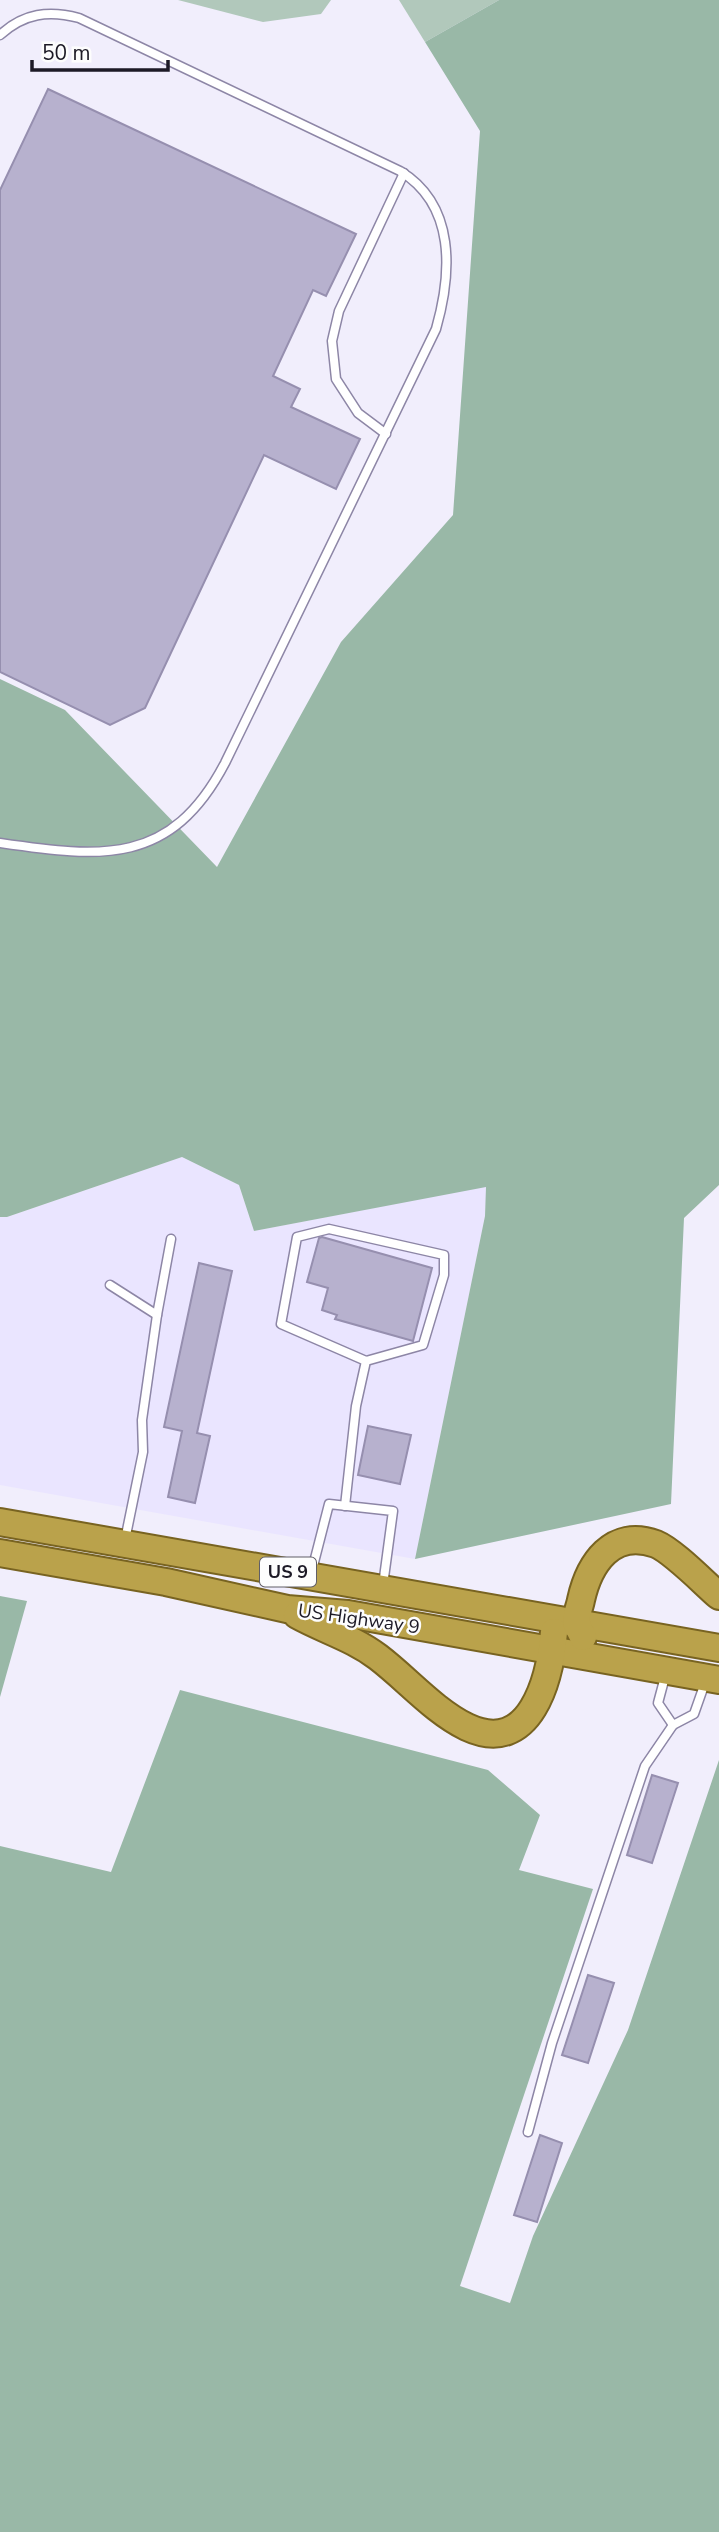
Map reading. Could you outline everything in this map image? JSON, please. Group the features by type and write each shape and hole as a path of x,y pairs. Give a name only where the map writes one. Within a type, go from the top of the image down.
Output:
{"highway":[{"name":"US Highway 9","path":"0,1522 719,1648"},
{"path":"287,1609 362,1646 467,1727 496,1732 509,1730 523,1722 533,1710 543,1688 552,1650 589,1572 612,1546 640,1541 664,1548 719,1596"},
{"name":"US Highway 9","path":"0,1553 166,1582 287,1609 317,1609 348,1614 713,1679"},
{"path":"566,1620 600,1657"}],"lane":[{"path":"0,35 12,24 33,15 63,14 79,18 404,173 424,189 439,214 444,234 445,291 436,329 386,434 214,785 198,807 166,834 121,850 78,852 0,843"},
{"path":"386,434 358,413 337,379 332,341 339,311 404,173"},
{"path":"329,1229 444,1255 444,1275 423,1345 366,1360 281,1324 297,1237 329,1229"},
{"path":"124,1543 143,1452 142,1420 171,1239"},
{"path":"110,1285 157,1315"},
{"path":"345,1506 356,1406 366,1360"},
{"path":"311,1576 330,1504 393,1511 383,1588"},
{"path":"667,1670 658,1703 673,1725"},
{"path":"528,2132 552,2043 645,1766 673,1725 694,1714 713,1679"}],"shaded area":[{"path":"182,1157 239,1185 254,1231 487,1186 485,1216 415,1559 0,1485 0,1217 7,1217"}],"green space":[{"path":"178,0 331,0 321,14 263,22"},
{"path":"399,0 499,0 425,42"},
{"path":"499,0 719,0 719,1185 684,1218 671,1504 415,1559 485,1216 486,1187 254,1231 239,1185 182,1157 7,1217 0,1217 0,679 65,710 217,867 341,642 453,515 480,131 425,42"},
{"path":"0,1596 27,1601 0,1697"},
{"path":"180,1690 488,1770 540,1815 519,1870 593,1889 460,2286 510,2303 533,2236 628,2030 719,1760 719,2532 0,2532 0,1846 111,1872"}],"building":[{"path":"48,89 356,234 326,296 313,290 273,376 300,389 291,407 360,439 336,489 264,455 145,708 110,725 0,672 0,190"},
{"path":"319,1238 432,1268 413,1341 335,1319 337,1315 322,1310 328,1288 307,1282"},
{"path":"199,1263 232,1271 197,1433 210,1436 195,1503 168,1497 182,1431 164,1427"},
{"path":"368,1426 411,1435 400,1484 358,1475"},
{"path":"652,1775 678,1783 652,1863 627,1855"},
{"path":"588,1975 614,1983 588,2063 562,2055"},
{"path":"540,2135 562,2143 537,2222 514,2215"}]}
